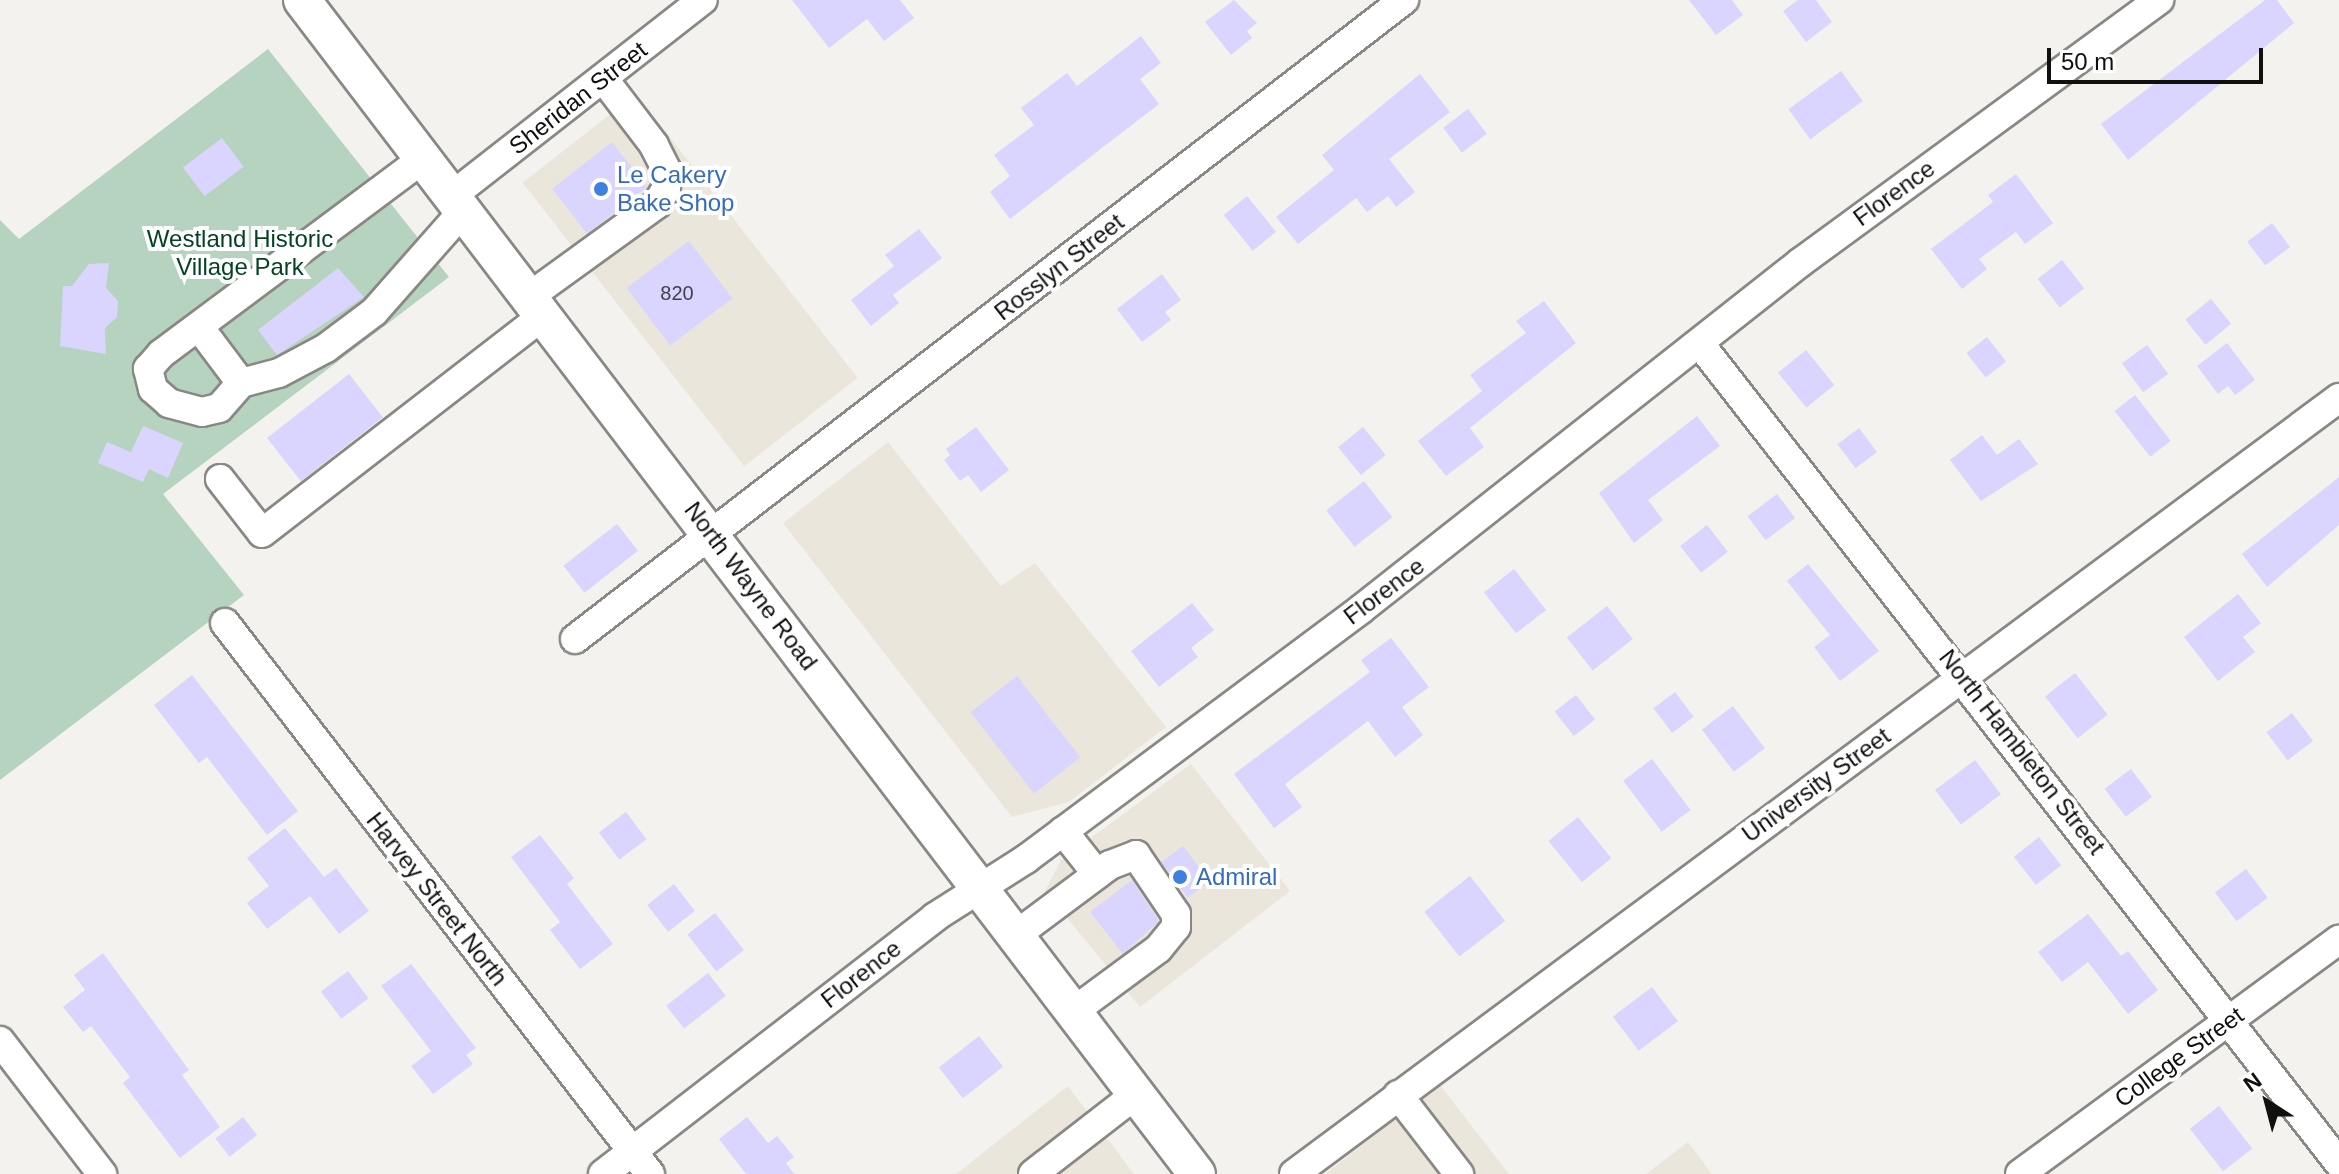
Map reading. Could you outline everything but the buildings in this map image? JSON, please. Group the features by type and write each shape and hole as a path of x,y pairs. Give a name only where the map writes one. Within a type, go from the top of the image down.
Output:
{"main road":[{"name":"North Wayne Road","path":"302,0 713,534 1197,1174"}],"street":[{"name":"Sheridan Street","path":"241,383 279,373 326,348 389,296 458,203 603,78 703,0"},
{"name":"Rosslyn Street","path":"575,639 1404,0"},
{"name":"Florence","path":"603,1174 935,917 1063,831 1700,344 1875,206 2159,0"},
{"path":"220,479 262,533 657,204 666,189 667,171 654,145 603,78"},
{"path":"199,327 241,383 219,408 202,412 169,403 153,389 148,369 199,327 424,158"},
{"name":"North Hambleton Street","path":"1700,344 2339,1163"},
{"name":"University Street","path":"1294,1174 2339,398"},
{"name":"Harvey Street North","path":"225,623 650,1174"},
{"path":"1063,831 1097,874"},
{"path":"1016,935 1122,857 1136,855 1176,914 1176,927 1158,949 1074,1011"},
{"name":"College Street","path":"2020,1174 2339,940"},
{"path":"0,1041 102,1174"},
{"path":"1033,1174 1136,1094"},
{"path":"1398,1095 1459,1174"}],"shaded area":[{"path":"636,94 858,378 744,466 523,183"},
{"path":"888,442 1001,586 1035,563 1166,727 1069,802 1012,817 783,523"},
{"path":"1191,764 1290,891 1140,1007 1045,891 1061,860"},
{"path":"1440,1085 1509,1174 1325,1174"},
{"path":"1068,1086 1134,1174 956,1174"},
{"path":"1688,1142 1712,1174 1646,1174"}],"green space":[{"name":"Westland Historic Village Park","path":"268,49 449,277 163,494 244,595 0,780 0,220 19,239"}],"place":[{"name":"Le Cakery Bake Shop","path":"601,189"},
{"name":"Admiral","path":"1180,877"}]}
